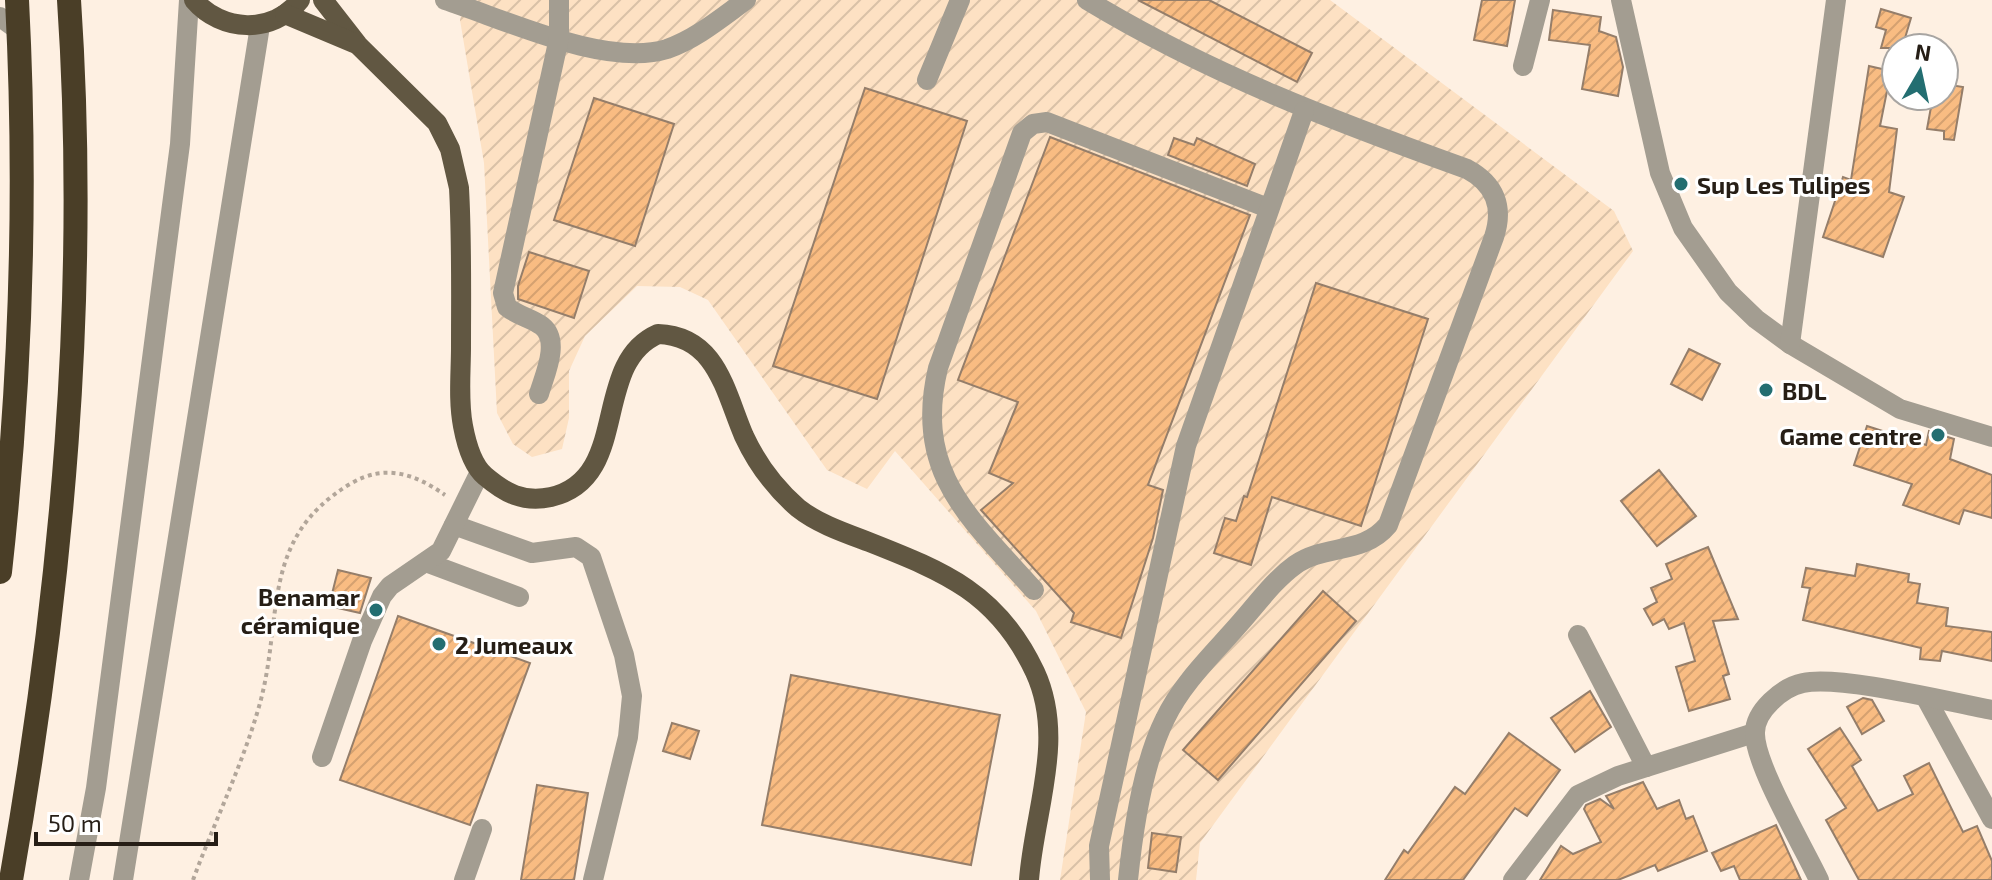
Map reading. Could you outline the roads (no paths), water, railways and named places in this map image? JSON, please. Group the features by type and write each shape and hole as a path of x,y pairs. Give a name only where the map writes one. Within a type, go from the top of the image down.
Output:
{"highway":[{"path":"0,572 11,459 21,285 22,126 9,24 17,0"},
{"path":"11,880 51,631 71,393 76,249 69,0"}],"main road":[{"path":"191,0 211,16 226,22 260,26 285,14 300,0"},
{"path":"323,0 358,45 437,123 450,149 459,188 463,426 480,472 517,497 536,500 573,488 588,477 596,462 616,391 635,347 658,334 689,339 715,366 759,465 801,510 844,533 957,579 986,603 1014,634 1036,674 1047,713 1049,754 1029,880"},
{"path":"285,14 358,45"}],"street":[{"path":"79,880 96,788 180,144 191,0"},
{"path":"445,0 559,38 632,52 664,50 691,38 746,0"},
{"path":"539,394 551,346 549,335 542,326 507,307 503,293 559,38 559,0"},
{"path":"927,80 960,0"},
{"path":"1087,0 1177,50 1304,111 1479,176 1496,197 1499,224 1388,525 1360,546 1329,550 1295,565 1188,682 1165,717 1153,752 1128,880"},
{"path":"1523,66 1540,0"},
{"path":"1621,0 1660,173 1683,228 1728,292 1756,319 1790,344 1900,409 1992,437"},
{"path":"1790,344 1836,0"},
{"path":"123,880 260,26"},
{"path":"1100,880 1099,846 1186,446 1304,111"},
{"path":"1034,590 950,491 937,462 930,431 930,399 938,368 1022,133 1033,124 1047,122 1268,208"},
{"path":"322,757 362,641 382,596 400,579 428,563 441,551 480,472"},
{"path":"459,516 520,551 544,554 576,547 591,557 624,655 632,696 628,737 593,880"},
{"path":"428,563 519,597"},
{"path":"1578,635 1646,767"},
{"path":"1819,880 1765,767 1754,733 1763,711 1774,698 1802,683 1837,683 1992,710"},
{"path":"1926,698 1992,819"},
{"path":"1513,880 1578,795 1646,767 1754,733"},
{"path":"464,880 482,829"}],"place":[{"name":"Sup Les Tulipes","path":"1681,184"},
{"name":"BDL","path":"1766,390"},
{"name":"Game centre","path":"1938,435"},
{"name":"Benamar céramique","path":"376,610"},
{"name":"2 Jumeaux","path":"439,644"}]}
